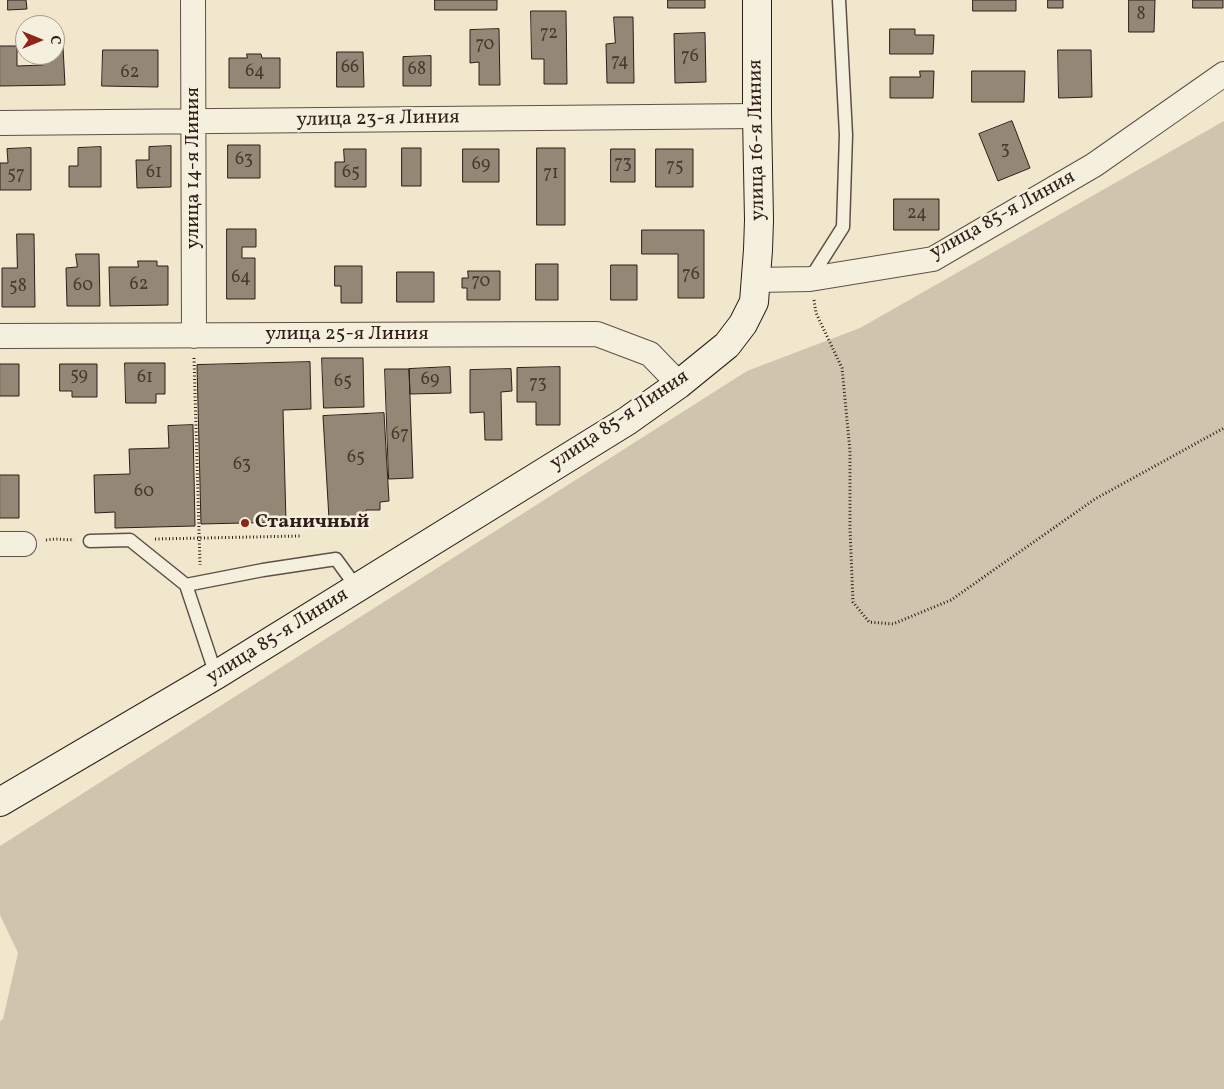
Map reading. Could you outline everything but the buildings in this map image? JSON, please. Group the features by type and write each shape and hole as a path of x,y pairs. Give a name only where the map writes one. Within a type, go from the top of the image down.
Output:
{"main road":[{"name":"улица 16-я Линия","path":"756,280 759,220 756,116 757,0"},
{"name":"улица 85-я Линия","path":"0,802 216,675 627,421 679,384 727,345 743,324 754,302 756,280"}],"street":[{"name":"улица 14-я Линия","path":"193,0 194,336"},
{"name":"улица 85-я Линия","path":"756,280 810,279 932,259 1094,165 1224,74"},
{"name":"улица 23-я Линия","path":"0,123 756,116"},
{"name":"улица 25-я Линия","path":"0,336 597,334 650,354 679,384"},
{"path":"0,544 24,544"}],"lane":[{"path":"810,279 843,227 846,135 840,0"},
{"path":"90,541 130,540 186,586 216,675"},
{"path":"186,586 263,570 336,559 357,588"}],"path":[{"path":"810,279 816,314 842,368 850,452 850,528 853,602 869,622 893,624 951,600 1095,498 1224,428"},
{"path":"194,336 200,583"},
{"path":"130,540 300,536"},
{"path":"24,544 55,539 90,541"}],"shaded area":[{"path":"1224,121 1224,1089 0,1089 0,1021 3,1019 18,953 0,915 0,846 747,371 860,328"}],"place":[{"name":"Станичный","path":"245,523"}]}
